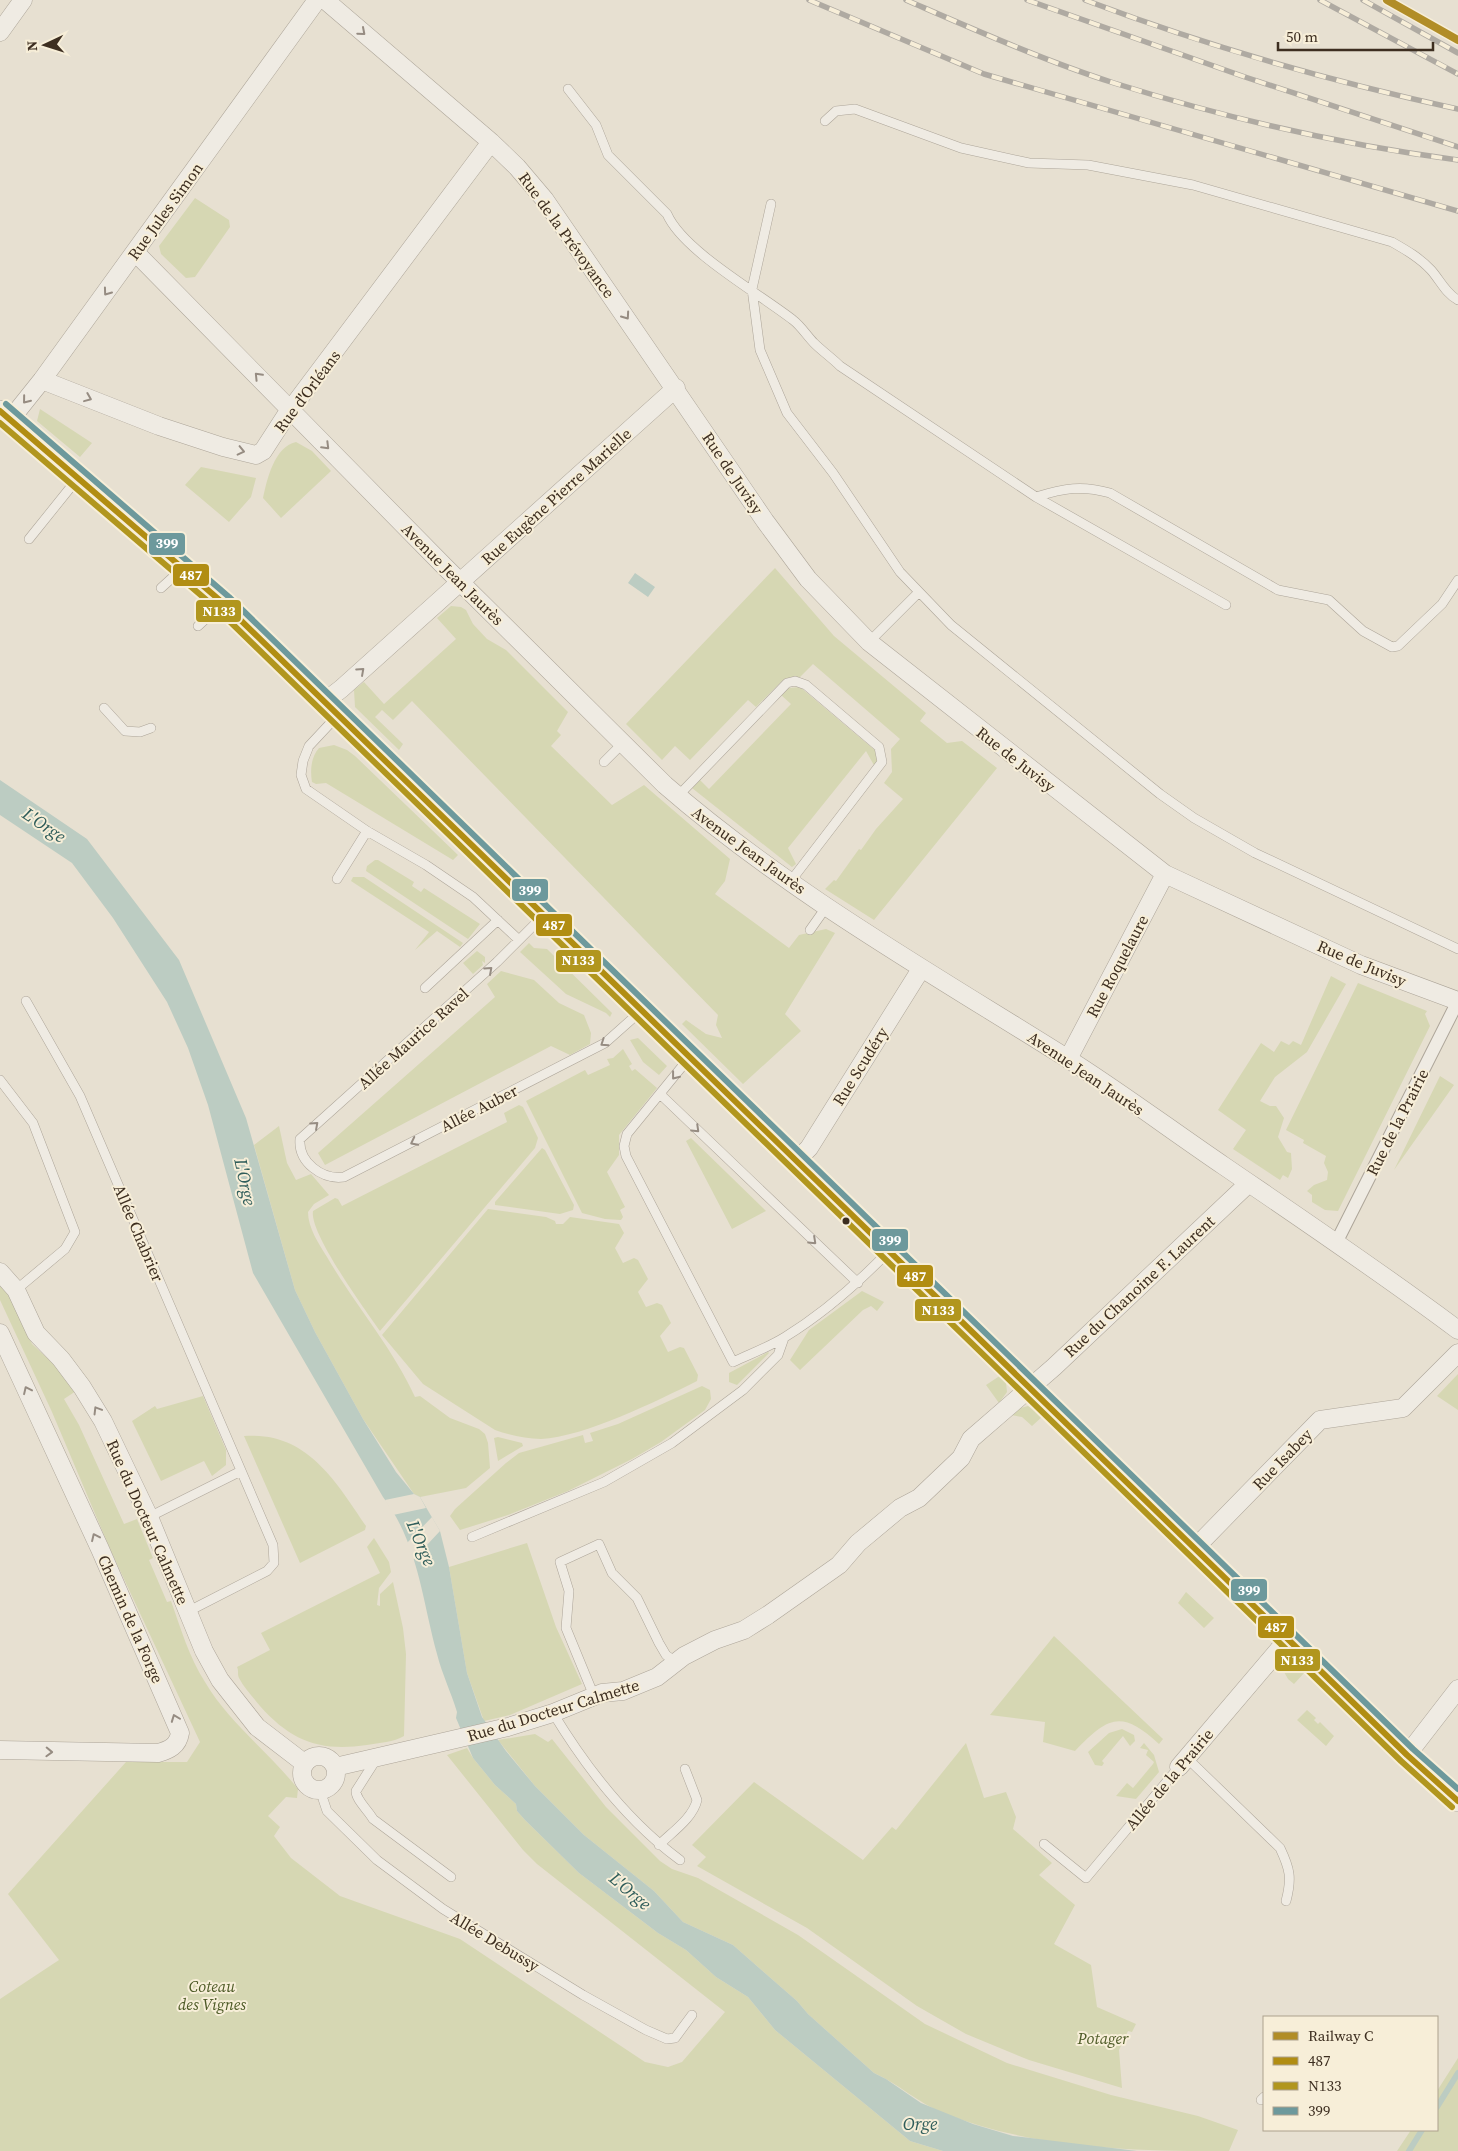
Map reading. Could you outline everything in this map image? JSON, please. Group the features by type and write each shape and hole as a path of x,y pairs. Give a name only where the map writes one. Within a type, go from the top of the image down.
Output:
{"street":[{"path":"0,32 23,0"},
{"name":"Rue Jules Simon","path":"5,415 42,380 317,0"},
{"name":"Rue de la Prévoyance","path":"325,0 491,142 517,167 545,200 676,388"},
{"name":"Rue d'Orléans","path":"42,380 159,426 223,447 256,455 263,451 285,417 292,411 491,142"},
{"name":"Avenue Jean Jaurès","path":"135,252 623,744 678,796 728,837 790,882 921,969 1068,1059 1336,1243 1458,1330"},
{"name":"Rue Eugène Pierre Marielle","path":"331,709 460,581 676,388"},
{"name":"Rue de Juvisy","path":"676,388 765,521 808,579 869,642 1165,874 1361,965 1458,1001"},
{"path":"5,415 223,604 1287,1640 1458,1801"},
{"name":"Rue Roquelaure","path":"1068,1059 1165,874"},
{"name":"Rue Scudéry","path":"796,1161 809,1148 921,969"},
{"name":"Rue de la Prairie","path":"1336,1243 1458,1001"},
{"name":"Rue du Chanoine F. Laurent","path":"1028,1388 1249,1183"},
{"name":"Rue du Docteur Calmette","path":"0,1272 16,1290 36,1333 82,1387 100,1415 149,1517 204,1652 230,1693 258,1727 304,1763"},
{"name":"Chemin de la Forge","path":"0,1333 100,1549 180,1733 179,1739 169,1750 158,1753 0,1750"},
{"name":"Rue Isabey","path":"1194,1549 1320,1420 1403,1408 1458,1353"},
{"name":"Rue du Docteur Calmette","path":"335,1767 508,1727 553,1713 594,1696 623,1691 657,1677 676,1662 715,1640 744,1630 839,1565 858,1543 900,1508 919,1498 961,1458 971,1439 1028,1388"},
{"name":"Allée de la Prairie","path":"1183,1763 1287,1640"},
{"path":"1407,1755 1458,1689"},
{"path":"318,1755 329,1758 335,1767 336,1773 333,1784 323,1790 311,1788 303,1780 302,1769 304,1763 313,1756 318,1755"}],"lane":[{"path":"568,89 596,125 608,154 667,214 672,225 721,270 752,289 795,322 815,344 840,366 1036,497 1226,605"},
{"path":"825,121 836,111 854,109 961,148 1029,163 1088,165 1193,185 1392,242 1418,258 1431,270 1451,296 1458,300"},
{"path":"771,204 752,289 760,350 787,413 833,473 900,572 951,625 1160,794 1194,818 1255,853 1458,949"},
{"path":"29,539 78,478"},
{"path":"1036,497 1058,490 1088,487 1110,493 1278,590 1329,600 1363,631 1392,647 1398,646 1442,604 1458,580"},
{"path":"161,588 183,568"},
{"path":"869,642 919,592"},
{"path":"198,626 223,604"},
{"path":"678,796 787,683 795,681 806,685 879,747 882,762 790,882"},
{"path":"104,708 125,731 140,732 152,728"},
{"path":"331,709 303,761 302,775 306,789 367,831 426,865 473,897 519,940"},
{"path":"604,762 623,744"},
{"path":"337,879 367,831"},
{"path":"810,930 827,906"},
{"name":"Allée Maurice Ravel","path":"310,1163 302,1156 300,1139 510,950 544,916"},
{"path":"424,988 498,920"},
{"name":"Allée Chabrier","path":"26,1001 80,1096 273,1545 274,1563 267,1571 188,1612"},
{"name":"Allée Auber","path":"310,1163 324,1176 334,1179 344,1177 605,1043 641,1011"},
{"path":"690,1058 627,1134 624,1146 626,1156 733,1362 784,1338 828,1308 858,1283 889,1251"},
{"path":"0,1080 33,1123 75,1232 65,1249 16,1290"},
{"path":"661,1095 858,1283"},
{"path":"472,1537 604,1482 672,1443 743,1390 778,1355 784,1338"},
{"path":"149,1517 241,1471"},
{"path":"594,1696 566,1628 569,1591 560,1562 600,1544 612,1573 637,1598 662,1649 676,1662"},
{"path":"553,1713 575,1749 602,1784 659,1845 680,1860"},
{"path":"378,1757 356,1791 358,1800 366,1806 373,1819 451,1877"},
{"path":"1183,1763 1280,1848 1289,1867 1290,1885 1286,1901"},
{"name":"Allée de la Prairie","path":"1044,1844 1086,1878 1183,1763"},
{"path":"659,1845 686,1819 696,1804 697,1800 685,1769"},
{"name":"Allée Debussy","path":"323,1790 323,1799 327,1811 377,1860 443,1910 646,2030 668,2039 675,2038 692,2015"}],"green space":[{"path":"195,198 229,220 230,227 195,277 186,278 161,254 159,246"},
{"path":"40,409 92,443 80,457 37,421"},
{"path":"296,442 312,451 331,471 281,518 263,498 269,474 277,457 288,445"},
{"path":"201,467 256,478 251,497 229,522 185,485"},
{"path":"775,568 834,636 926,713 920,721 947,743 962,741 997,768 874,920 825,889 834,880 836,881 859,849 861,850 876,829 903,799 884,783 892,772 891,749 900,739 813,664 800,677 784,679 756,707 748,700 690,760 675,746 662,760 626,724"},
{"path":"451,606 461,607 466,610 473,624 487,639 506,650 568,712 557,731 561,735 551,746 612,805 644,785 730,859 725,881 715,894 789,948 799,935 826,929 835,933 785,1014 801,1031 743,1084 682,1024 686,1020 706,1034 722,1038 716,1025 718,1015 412,701 393,720 382,710 375,717 403,744 399,750 355,707 354,690 364,682 384,704 456,639 437,618"},
{"path":"800,687 877,752 878,763 875,767 866,751 788,848 796,864 792,867 692,788 700,780 709,789 791,704 781,695 789,688"},
{"path":"334,745 347,750 355,756 458,855 453,860 326,783 316,784 312,782 311,773 314,755 319,748"},
{"path":"375,860 414,882 412,886 421,892 424,888 480,924 468,939 366,871 367,866"},
{"path":"353,877 364,877 463,943 460,947 437,931 415,950 429,932 351,881"},
{"path":"529,943 534,948 547,949 612,1013 610,1017 606,1013 566,994 520,952"},
{"path":"477,951 485,957 485,963 482,961 483,965 473,974 463,963"},
{"path":"501,971 534,980 559,1003 584,1015 591,1033 590,1044 570,1055 551,1046 325,1165 318,1153 495,997 487,984"},
{"path":"1331,976 1346,984 1307,1052 1275,1077 1260,1101 1270,1106 1276,1106 1284,1118 1278,1137 1287,1152 1291,1153 1292,1169 1288,1178 1283,1175 1280,1180 1233,1149 1246,1130 1218,1110 1261,1043 1274,1052 1281,1041 1289,1045 1293,1041 1301,1045"},
{"path":"1358,983 1427,1011 1425,1014 1430,1026 1338,1211 1325,1210 1312,1202 1312,1195 1307,1191 1314,1185 1327,1180 1328,1172 1324,1163 1326,1156 1303,1143 1304,1140 1286,1130"},
{"path":"638,1038 667,1066 659,1075 643,1062 630,1040"},
{"path":"623,1049 632,1064 629,1066 632,1071 635,1069 657,1088 619,1135 619,1155 607,1172 625,1207 620,1210 623,1217 621,1220 605,1219 582,1213 526,1101 585,1070 588,1075 610,1065 607,1059 613,1058"},
{"path":"1440,1076 1454,1085 1394,1170"},
{"path":"519,1105 523,1107 538,1138 535,1148 380,1331 329,1253 314,1222 313,1211 335,1198 338,1199 342,1206 507,1122 504,1113"},
{"path":"279,1126 287,1163 296,1180 311,1174 329,1195 314,1204 308,1212 314,1236 384,1343 415,1397 420,1396 450,1418 479,1429 485,1434 488,1443 490,1468 466,1488 420,1497 414,1494 363,1419 315,1332 295,1290 254,1145"},
{"path":"691,1138 766,1211 732,1229 686,1141"},
{"path":"542,1148 545,1150 574,1205 573,1210 560,1214 495,1205 495,1202"},
{"path":"488,1209 546,1217 555,1221 556,1224 563,1224 570,1217 619,1224 624,1233 615,1248 623,1263 634,1258 638,1260 648,1279 638,1292 646,1307 657,1303 662,1305 671,1323 660,1336 668,1352 680,1347 684,1348 698,1375 697,1381 641,1408 599,1425 558,1437 541,1439 506,1434 495,1430 423,1384 382,1335"},
{"name":"Coteau des Vignes","path":"0,1280 4,1284 32,1344 61,1371 76,1391 64,1399 79,1425 124,1524 137,1519 153,1558 149,1560 167,1602 171,1601 199,1672 215,1697 237,1724 275,1762 298,1789 297,1798 286,1797 268,1816 280,1827 274,1836 291,1858 340,1896 460,1939 645,2062 668,2067 682,2062 725,2012 537,1864 523,1850 447,1755 467,1748 495,1785 516,1804 517,1811 525,1820 579,1873 658,1933 686,1950 716,1977 748,1997 775,2030 910,2141 943,2151 0,2151 0,1999 59,1960 8,1894 126,1762 187,1762 200,1742 110,1549 52,1412 0,1300"},
{"path":"862,1291 884,1302 877,1311 871,1306 863,1310 800,1370 790,1360 809,1330"},
{"path":"768,1352 737,1385 729,1382 729,1373"},
{"path":"1458,1374 1458,1410 1437,1396"},
{"path":"1001,1375 1006,1383 1007,1392 999,1403 986,1385"},
{"path":"702,1386 710,1390 711,1399 705,1410 661,1442 632,1459 568,1491 508,1515 460,1530 450,1516 455,1509 519,1453 583,1435 585,1443 593,1441 590,1433 618,1424"},
{"path":"203,1396 226,1450 226,1465 212,1476 204,1461 161,1481 132,1421 155,1406 157,1409"},
{"path":"1028,1406 1043,1416 1032,1426 1022,1417 1011,1415 1017,1409"},
{"path":"244,1436 266,1437 285,1441 302,1450 317,1462 343,1492 366,1526 365,1530 300,1563"},
{"path":"498,1437 522,1443 523,1446 498,1461 494,1438"},
{"path":"374,1538 389,1562 391,1572 379,1588 377,1605 380,1606 380,1594 393,1582 403,1628 406,1654 404,1736 396,1740 350,1747 321,1745 295,1736 272,1718 241,1682 238,1677 237,1667 270,1650 261,1633 380,1573 367,1547"},
{"path":"527,1543 556,1627 582,1684 510,1715 484,1721 467,1673 449,1567"},
{"path":"1186,1592 1214,1618 1204,1628 1178,1603"},
{"path":"1054,1636 1163,1739 1159,1744 1134,1726 1124,1722 1115,1722 1097,1731 1075,1751 1043,1742 1045,1722 990,1715"},
{"path":"1285,1661 1295,1663 1305,1672 1294,1684 1288,1679 1279,1663"},
{"path":"1307,1710 1316,1718 1314,1720 1318,1724 1320,1722 1334,1736 1326,1746 1297,1720"},
{"path":"1122,1729 1134,1735 1135,1741 1130,1746 1123,1736 1102,1761 1104,1763 1102,1766 1095,1765 1088,1752 1109,1733"},
{"path":"535,1734 548,1742 552,1739 606,1807 660,1861 672,1869 698,1878 798,1935 925,2024 1007,2063 1111,2095 1198,2116 1238,2130 1229,2151 1120,2148 1048,2141 977,2125 943,2113 925,2104 892,2082 874,2073 808,2014 797,2001 733,1945 683,1922 654,1891 584,1835 535,1786 498,1740"},
{"name":"Potager","path":"966,1743 984,1798 1006,1792 1016,1817 1013,1829 1052,1863 1039,1875 1075,1905 1054,1944 1091,1965 1097,2007 1136,2024 1132,2032 1128,2031 1119,2050 1122,2088 1029,2060 966,2034 917,2006 807,1928 697,1866 706,1857 692,1845 754,1782 863,1860 892,1827 896,1830"},
{"path":"1144,1743 1154,1755 1159,1772 1136,1799 1116,1796 1127,1783 1133,1788 1153,1764 1154,1762 1146,1755 1148,1750 1140,1748"},
{"path":"1458,2058 1458,2151 1397,2151 1410,2131 1438,2131 1438,2089"}],"water":[{"path":"635,573 655,587 648,597 628,583"},
{"name":"Orge","path":"0,780 87,839 179,960 246,1118 295,1290 315,1332 363,1419 396,1472 414,1494 420,1497 440,1531 449,1567 467,1673 482,1717 506,1751 535,1786 584,1835 654,1891 683,1922 733,1945 797,2001 808,2014 874,2073 921,2103 973,2124 1013,2136 1137,2151 943,2151 910,2141 775,2030 748,1997 716,1977 686,1950 658,1933 579,1873 525,1820 517,1811 516,1804 495,1785 473,1758 456,1718 457,1712 439,1661 418,1572 404,1533 253,1273 208,1105 188,1048 167,1002 113,918 72,863 0,815"}],"pier":[{"path":"414,1494 420,1497 426,1508 393,1515 385,1500"},
{"path":"432,1517 440,1531 413,1560 406,1544"}],"waterway":[{"path":"1438,2105 1458,2073"},
{"path":"1409,2151 1421,2131"}],"railway":[{"path":"809,0 984,74 1458,211"},
{"path":"906,0 1062,65 1156,96 1284,129 1371,147 1458,160"},
{"path":"1027,0 1245,77 1458,147"},
{"path":"1085,0 1177,33 1270,62 1363,87 1458,109"},
{"path":"1320,0 1458,74"},
{"path":"1363,0 1458,53"}],"rail line":[{"name":"C","path":"1387,0 1458,40"}],"transit line":[{"name":"399","path":"6,404 229,597 1413,1749 1458,1789"},
{"name":"487","path":"0,411 223,603 1407,1755 1458,1801"},
{"name":"N133","path":"0,423 217,609 1401,1761 1452,1807"}],"water label":[{"name":"L'Orge","path":"44,825"},
{"name":"L'Orge","path":"245,1182"},
{"name":"L'Orge","path":"421,1543"},
{"name":"L'Orge","path":"630,1891"}]}
